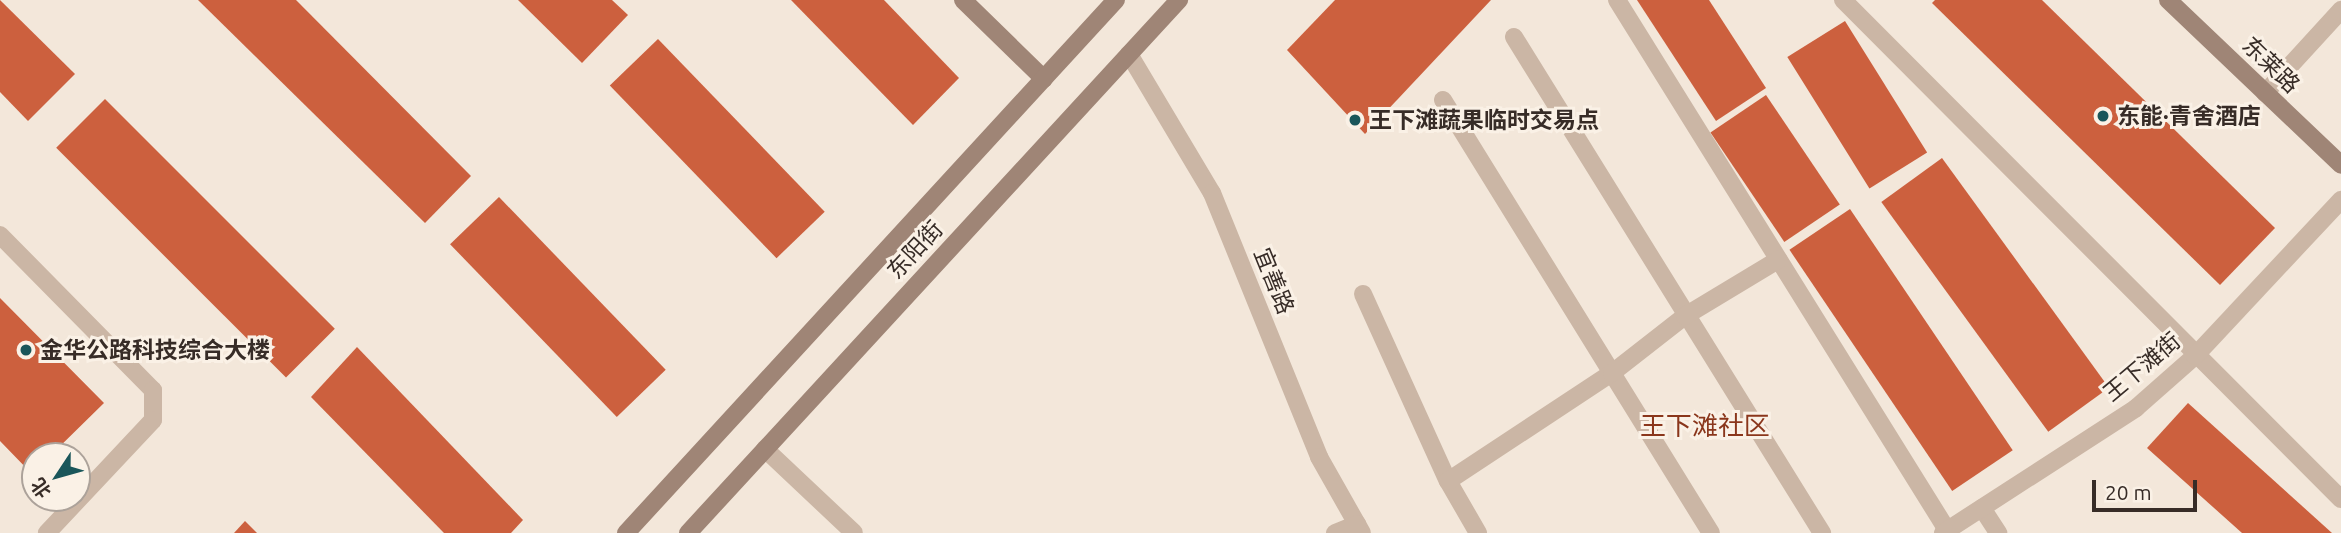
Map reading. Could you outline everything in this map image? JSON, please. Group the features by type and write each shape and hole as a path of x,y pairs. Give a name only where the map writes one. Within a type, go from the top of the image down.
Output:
{"main road":[{"path":"963,0 1044,79"},
{"name":"东阳街","path":"626,533 1116,0"},
{"name":"东阳街","path":"688,533 1179,0"},
{"name":"东莱路","path":"2168,0 2341,165"}],"street":[{"path":"1617,0 1945,532"},
{"path":"1843,0 2195,356 2341,499"},
{"path":"2265,93 2341,10"},
{"path":"1514,37 1822,533"},
{"name":"宜善路","path":"1129,54 1212,193 1319,457 1359,528"},
{"path":"1443,100 1711,533"},
{"name":"王下滩街","path":"1945,532 2136,408 2195,356 2341,200"},
{"path":"0,235 153,390 153,420 47,533"},
{"path":"1448,481 1612,373 1685,316 1778,260"},
{"path":"1363,295 1448,481 1478,533"},
{"path":"765,449 854,533"},
{"path":"1982,508 1998,533"},
{"path":"1335,533 1359,528"}],"building":[{"path":"0,0 75,74 28,121 0,92"},
{"path":"198,0 296,0 471,176 425,223"},
{"path":"518,0 612,0 628,15 582,63"},
{"path":"791,0 884,0 959,78 913,125"},
{"path":"1335,0 1491,0 1365,134 1287,50"},
{"path":"1637,0 1709,0 1766,88 1716,121"},
{"name":"东能·青舍酒店","path":"1935,0 2042,0 2275,228 2220,285 1932,3"},
{"path":"1845,21 1927,152 1869,188 1787,57"},
{"path":"658,39 825,212 777,258 610,86"},
{"path":"1766,95 1840,204 1784,242 1710,132"},
{"path":"105,99 335,329 286,378 56,148"},
{"path":"1942,158 2109,388 2048,432 1881,202"},
{"path":"499,197 666,370 617,417 450,244"},
{"path":"1850,209 2013,450 1952,491 1789,250"},
{"name":"金华公路科技综合大楼","path":"0,298 104,403 64,442 21,442 21,463 0,441"},
{"path":"357,347 523,520 511,533 444,533 311,397"},
{"path":"2188,403 2332,533 2242,533 2147,448"},
{"path":"245,521 257,533 234,533"}],"place":[{"name":"东能·青舍酒店","path":"2103,116"},
{"name":"王下滩蔬果临时交易点","path":"1355,120"},
{"name":"金华公路科技综合大楼","path":"26,350"}],"district":[{"name":"王下滩社区","path":"1705,426"}]}
